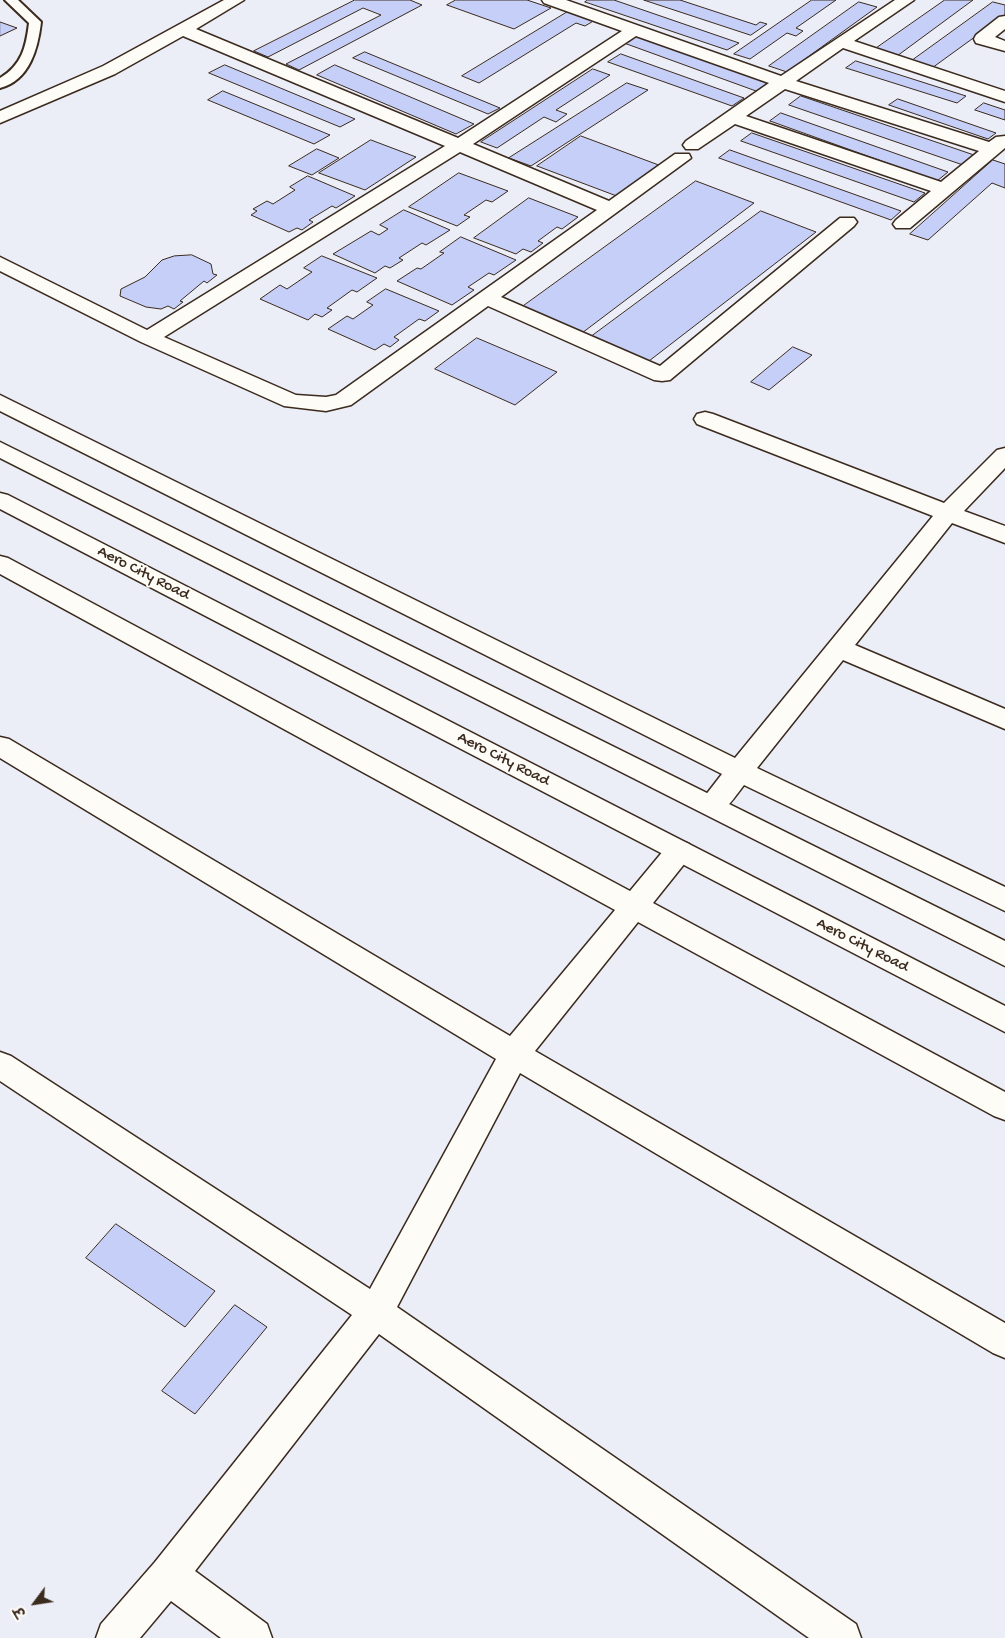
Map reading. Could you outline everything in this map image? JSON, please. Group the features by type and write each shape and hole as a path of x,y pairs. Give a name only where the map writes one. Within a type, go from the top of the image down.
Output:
{"street":[{"path":"0,118 109,70 236,0"},
{"path":"550,0 577,3 636,29 782,82 998,144"},
{"path":"0,263 148,338 292,401 326,404 343,400 611,209 733,116 906,0"},
{"path":"1005,21 982,39 1005,46"},
{"path":"148,338 458,146 636,29"},
{"path":"184,30 611,209"},
{"path":"841,42 1005,97"},
{"path":"733,116 943,189"},
{"path":"903,224 998,144"},
{"path":"486,298 662,375 847,222"},
{"path":"0,402 739,771 1005,900"},
{"path":"705,419 1005,535"},
{"path":"0,449 712,805 1005,954"},
{"path":"712,805 948,513 1005,455"},
{"name":"Aero City Road","path":"0,500 1005,1020"},
{"path":"0,564 1005,1108"},
{"path":"839,648 1005,720"},
{"path":"0,746 514,1054 1005,1342"},
{"path":"115,1638 168,1575 376,1312 514,1054 679,851"},
{"path":"0,1064 376,1312 842,1638"},
{"path":"168,1575 253,1638"}],"lane":[{"path":"0,84 17,74 32,50 35,22 12,0"}],"building":[{"path":"355,0 410,0 422,5 299,70 286,64 381,15 363,8 268,57 254,51"},
{"path":"456,0 527,0 551,8 514,29 447,5"},
{"path":"588,0 614,0 739,43 727,50 585,2"},
{"path":"644,0 680,0 756,25 760,22 767,24 751,35"},
{"path":"812,0 836,0 796,28 803,31 796,36 787,33 750,59 734,54"},
{"path":"945,0 973,0 897,56 875,49"},
{"path":"859,2 877,7 787,72 769,66"},
{"path":"993,2 1005,5 1005,15 932,68 910,62"},
{"path":"569,11 595,20 585,26 576,23 479,83 462,76"},
{"path":"0,22 17,28 0,36"},
{"path":"637,36 769,83 756,91 624,43"},
{"path":"365,52 500,108 488,114 353,58"},
{"path":"621,54 744,98 732,106 608,62"},
{"path":"856,61 966,96 957,103 846,68"},
{"path":"225,65 355,119 340,127 209,73"},
{"path":"335,65 474,124 456,134 317,75"},
{"path":"593,69 610,75 556,110 567,114 556,122 544,117 497,148 481,142"},
{"path":"627,83 648,90 531,166 509,158"},
{"path":"223,91 330,135 314,144 208,100"},
{"path":"801,96 974,155 963,165 789,105"},
{"path":"898,99 996,133 988,139 889,105"},
{"path":"984,103 1005,110 1005,120 975,110"},
{"path":"781,113 948,172 937,181 770,121"},
{"path":"752,133 925,193 914,202 741,141"},
{"path":"581,136 664,167 622,198 537,166"},
{"path":"371,140 416,157 365,190 319,173"},
{"path":"317,149 339,158 312,175 289,166"},
{"path":"730,150 901,211 891,220 719,158"},
{"path":"993,160 1005,164 1005,188 992,183 928,240 910,234"},
{"path":"459,173 508,191 492,202 486,200 464,215 470,217 457,226 409,207"},
{"path":"308,176 355,196 336,208 332,206 309,220 313,222 302,230 297,228 289,232 251,215 257,211 253,209 267,201 273,204 295,190 290,187"},
{"path":"696,181 754,203 582,333 522,307"},
{"path":"529,198 578,217 562,229 557,227 538,241 543,243 531,252 523,249 516,254 474,238"},
{"path":"404,210 450,230 426,245 422,243 399,258 403,260 390,268 385,266 375,273 333,254 371,231 379,235 388,229 380,225"},
{"path":"761,211 816,232 649,361 592,336"},
{"path":"461,237 516,260 494,275 489,273 468,287 474,290 452,305 397,281 417,268 421,269 444,253 440,252"},
{"path":"192,255 211,264 213,274 217,275 207,283 204,281 180,301 183,302 174,309 168,306 161,309 146,307 120,296 121,289 145,277 162,260 174,256"},
{"path":"322,256 377,278 357,292 352,290 327,308 332,310 322,317 315,314 308,320 260,299 280,285 287,289 312,272 304,268"},
{"path":"386,289 439,311 425,321 419,319 394,337 399,340 390,347 384,344 375,350 328,329 347,316 353,319 373,305 367,302"},
{"path":"477,338 557,372 515,405 435,369"},
{"path":"793,347 812,355 769,390 751,382"},
{"path":"116,1224 215,1291 185,1327 86,1258"},
{"path":"235,1305 267,1327 195,1414 162,1391"}]}
